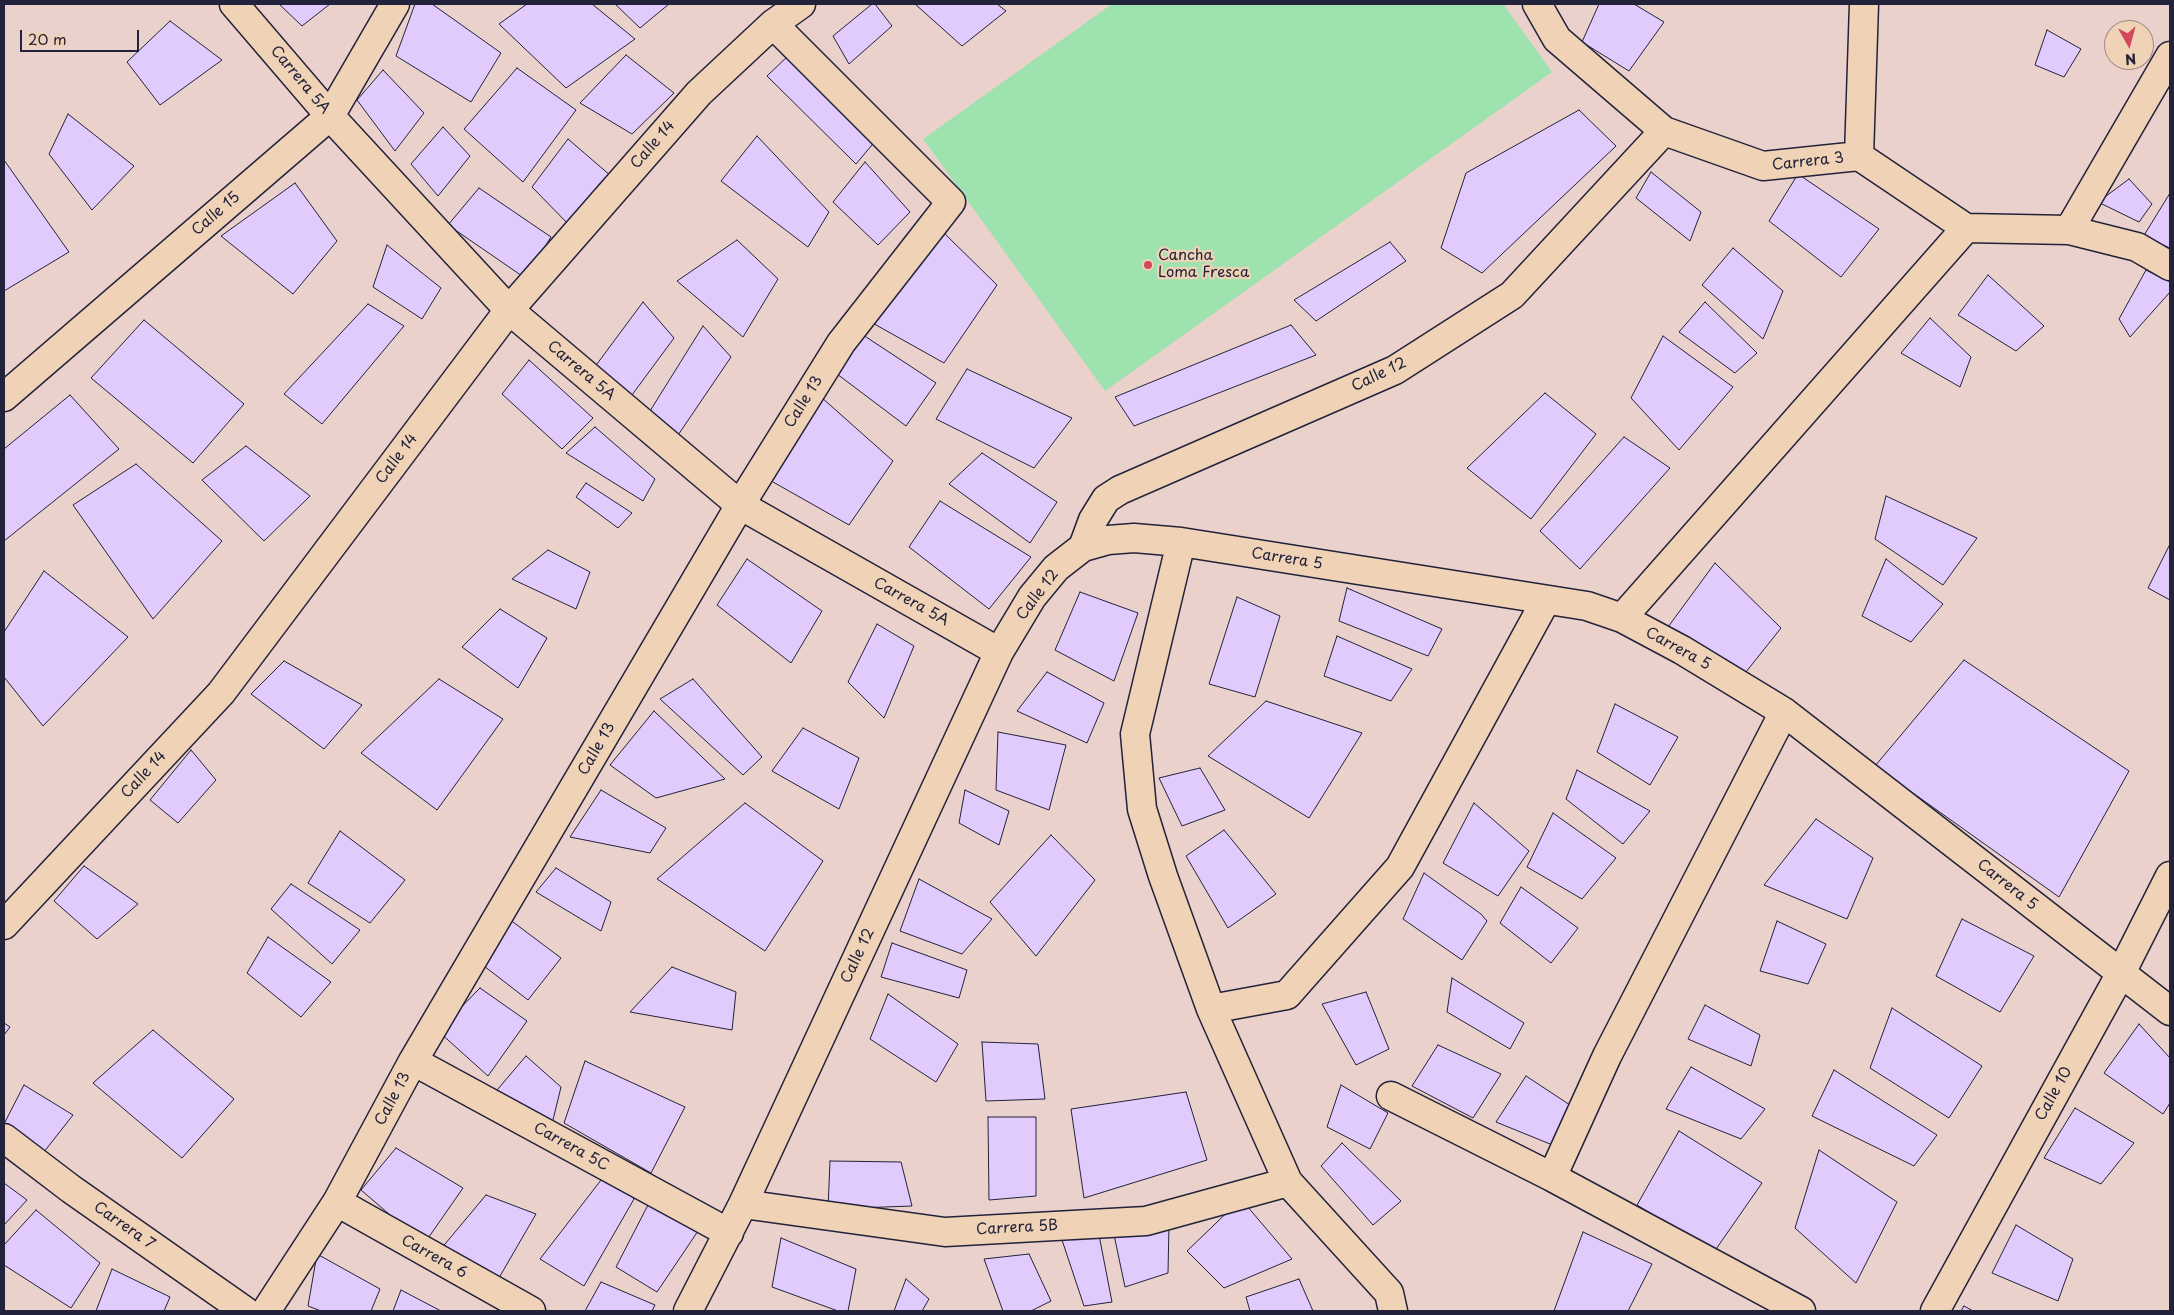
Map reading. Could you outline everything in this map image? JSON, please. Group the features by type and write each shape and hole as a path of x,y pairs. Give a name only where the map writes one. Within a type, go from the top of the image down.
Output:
{"street":[{"name":"Carrera 5A","path":"234,4 330,116 509,310 740,505 999,652"},
{"name":"Calle 15","path":"4,397 330,116 395,4"},
{"name":"Calle 14","path":"4,925 221,693 509,310 699,93 773,24 801,4"},
{"name":"Carrera 3","path":"1537,4 1557,39 1664,131 1763,166 1859,156 1966,228"},
{"path":"1859,156 1864,4"},
{"name":"Calle 13","path":"266,1311 337,1202 413,1061 740,505 841,343 951,202 773,24"},
{"path":"2069,230 2170,56"},
{"name":"Calle 12","path":"688,1311 744,1204 999,652 1032,597 1056,568 1083,547 1093,520 1106,499 1120,490 1395,370 1512,295 1664,131"},
{"path":"1622,618 1966,228 2069,230 2136,247 2170,266"},
{"name":"Carrera 5","path":"1083,547 1108,540 1134,538 1181,542 1587,606 1622,618 1682,650 1784,712 2170,1011"},
{"path":"1181,542 1134,734 1142,809 1163,876 1211,1009 1288,1182 1389,1293 1393,1311"},
{"path":"1211,1009 1287,996 1400,867 1546,600"},
{"path":"1552,1177 1607,1056 1784,712"},
{"name":"Calle 10","path":"1934,1311 2121,973 2170,876"},
{"name":"Carrera 5C","path":"413,1061 729,1233"},
{"path":"1391,1096 1552,1177 1801,1311"},
{"name":"Carrera 7","path":"4,1138 71,1189 245,1311"},
{"name":"Carrera 5B","path":"744,1204 945,1232 1146,1221 1288,1182"},
{"name":"Carrera 6","path":"337,1202 531,1311"}],"green space":[{"name":"Cancha Loma Fresca","path":"1112,4 1503,4 1552,72 1105,391 923,139"}],"building":[{"path":"279,4 330,4 302,26"},
{"path":"415,4 432,4 501,53 471,102 396,56"},
{"path":"527,4 592,4 635,39 566,88 499,24"},
{"path":"615,4 669,4 640,28"},
{"path":"872,4 875,4 892,26 849,64 833,36"},
{"path":"915,4 997,4 1006,11 962,46"},
{"path":"1599,4 1634,4 1664,22 1629,71 1582,42"},
{"path":"170,21 222,60 160,105 127,62"},
{"path":"2047,30 2081,49 2064,77 2035,65"},
{"path":"626,55 674,93 632,134 580,103"},
{"path":"788,56 877,139 856,164 767,76"},
{"path":"517,68 576,110 523,182 464,129"},
{"path":"383,70 424,113 395,151 357,100"},
{"path":"1579,110 1616,146 1482,273 1441,248 1466,173"},
{"path":"68,114 134,166 92,210 49,154"},
{"path":"443,127 470,156 438,196 411,164"},
{"path":"757,136 829,212 808,247 721,181"},
{"path":"568,139 611,176 573,229 532,187"},
{"path":"4,160 69,252 4,291"},
{"path":"865,162 910,212 878,245 833,202"},
{"path":"1651,172 1701,212 1690,241 1636,198"},
{"path":"1798,174 1879,229 1841,277 1769,221"},
{"path":"2129,179 2152,204 2139,222 2098,202"},
{"path":"295,183 337,241 293,294 221,236"},
{"path":"479,188 551,237 525,278 448,225"},
{"path":"2170,193 2170,248 2143,237"},
{"path":"944,233 997,285 944,363 869,321"},
{"path":"737,240 778,279 743,337 677,281"},
{"path":"1390,242 1406,261 1316,321 1294,300"},
{"path":"387,245 441,288 422,319 373,287"},
{"path":"1733,248 1783,291 1763,339 1702,285"},
{"path":"2146,270 2170,282 2170,292 2130,337 2119,319"},
{"path":"1988,275 2044,326 2016,351 1958,315"},
{"path":"643,302 674,338 629,399 591,372"},
{"path":"1705,302 1757,353 1735,373 1679,332"},
{"path":"368,304 404,326 322,424 284,394"},
{"path":"1930,318 1971,357 1960,387 1901,353"},
{"path":"144,320 244,404 193,463 91,378"},
{"path":"1291,325 1316,355 1134,426 1115,397"},
{"path":"703,326 731,357 674,441 645,419"},
{"path":"857,331 936,383 906,426 837,374"},
{"path":"1663,336 1733,387 1679,450 1631,398"},
{"path":"529,360 593,418 562,449 502,394"},
{"path":"967,369 1072,418 1034,468 936,419"},
{"path":"1545,393 1596,434 1531,519 1467,468"},
{"path":"70,395 119,449 4,541 4,449"},
{"path":"821,397 893,461 849,525 766,478"},
{"path":"595,427 655,479 643,501 566,453"},
{"path":"1624,437 1670,468 1580,569 1540,531"},
{"path":"246,446 310,496 264,541 202,480"},
{"path":"982,453 1057,502 1030,543 949,484"},
{"path":"136,464 222,541 153,619 73,505"},
{"path":"586,483 632,513 618,528 576,497"},
{"path":"1886,496 1977,538 1943,585 1875,539"},
{"path":"940,501 1031,557 989,609 909,547"},
{"path":"2170,544 2170,600 2148,588"},
{"path":"548,550 590,572 576,609 512,579"},
{"path":"747,559 822,611 791,663 717,605"},
{"path":"1886,559 1943,604 1911,642 1862,616"},
{"path":"1715,563 1781,628 1742,677 1668,627"},
{"path":"44,571 128,637 43,726 4,677 4,632"},
{"path":"1347,588 1442,629 1428,656 1339,621"},
{"path":"1080,592 1138,613 1114,681 1055,650"},
{"path":"1237,597 1280,616 1255,697 1209,684"},
{"path":"500,609 547,638 518,688 462,647"},
{"path":"877,624 914,646 884,718 848,682"},
{"path":"1337,636 1412,669 1391,701 1324,676"},
{"path":"1964,660 2129,771 2059,897 1875,766"},
{"path":"284,661 362,705 324,749 251,694"},
{"path":"1047,672 1104,703 1087,743 1017,711"},
{"path":"439,679 503,719 437,810 361,753"},
{"path":"693,679 762,757 743,775 660,699"},
{"path":"1266,701 1362,733 1309,818 1208,756"},
{"path":"1615,704 1678,737 1650,785 1597,752"},
{"path":"654,711 725,779 656,798 610,765"},
{"path":"803,728 859,758 839,809 772,771"},
{"path":"998,732 1066,745 1049,810 996,790"},
{"path":"191,750 216,780 178,823 150,800"},
{"path":"1200,768 1225,810 1182,826 1159,778"},
{"path":"1577,770 1650,811 1623,844 1566,799"},
{"path":"601,790 666,828 650,853 570,837"},
{"path":"965,790 1009,811 999,845 959,823"},
{"path":"745,803 823,861 765,951 657,879"},
{"path":"1474,803 1529,851 1498,896 1443,863"},
{"path":"1553,813 1616,858 1582,899 1527,867"},
{"path":"1816,819 1873,858 1847,919 1764,885"},
{"path":"1224,830 1276,894 1228,928 1186,856"},
{"path":"340,831 405,880 370,923 308,883"},
{"path":"1051,835 1095,880 1036,956 990,902"},
{"path":"84,866 138,904 97,939 54,901"},
{"path":"556,868 611,902 601,931 536,892"},
{"path":"1424,873 1481,914 1487,921 1462,960 1403,919"},
{"path":"919,879 992,919 962,954 900,931"},
{"path":"291,884 360,930 332,964 271,909"},
{"path":"1521,887 1578,928 1551,963 1500,923"},
{"path":"509,919 561,958 528,1000 484,966"},
{"path":"1962,919 2034,956 2000,1012 1936,976"},
{"path":"1777,921 1826,944 1808,984 1760,971"},
{"path":"268,937 331,982 301,1017 247,973"},
{"path":"892,943 967,970 959,998 881,977"},
{"path":"672,967 736,992 732,1030 630,1012"},
{"path":"1452,978 1524,1023 1510,1049 1447,1012"},
{"path":"480,988 527,1021 488,1076 438,1031"},
{"path":"1366,992 1389,1049 1356,1065 1322,1004"},
{"path":"888,994 958,1044 936,1082 870,1039"},
{"path":"1705,1005 1760,1035 1751,1066 1688,1039"},
{"path":"1892,1008 1982,1066 1949,1118 1870,1068"},
{"path":"4,1023 10,1027 4,1035"},
{"path":"2139,1024 2170,1058 2170,1103 2163,1114 2104,1073"},
{"path":"153,1030 234,1099 182,1158 93,1083"},
{"path":"982,1042 1038,1044 1045,1099 986,1101"},
{"path":"1438,1045 1501,1074 1473,1118 1412,1086"},
{"path":"526,1056 561,1087 551,1128 492,1096"},
{"path":"585,1061 685,1107 651,1173 564,1123"},
{"path":"1691,1067 1765,1109 1741,1139 1666,1109"},
{"path":"1834,1070 1937,1135 1914,1166 1812,1116"},
{"path":"1526,1076 1573,1107 1555,1146 1496,1122"},
{"path":"24,1085 73,1115 40,1157 4,1129 4,1124"},
{"path":"1341,1085 1388,1113 1370,1149 1327,1127"},
{"path":"1186,1092 1207,1160 1084,1198 1071,1109"},
{"path":"2075,1108 2134,1143 2101,1184 2044,1158"},
{"path":"988,1117 1036,1117 1036,1196 989,1200"},
{"path":"1679,1131 1762,1183 1714,1252 1637,1205"},
{"path":"1342,1143 1401,1201 1373,1225 1321,1166"},
{"path":"396,1148 463,1188 424,1244 361,1190"},
{"path":"1819,1150 1897,1202 1856,1283 1795,1228"},
{"path":"830,1161 901,1162 912,1206 828,1209"},
{"path":"608,1171 634,1199 584,1286 540,1259"},
{"path":"4,1183 27,1200 4,1225"},
{"path":"486,1195 536,1214 496,1283 435,1256"},
{"path":"1241,1199 1292,1259 1224,1288 1187,1251"},
{"path":"648,1205 700,1228 657,1292 616,1267"},
{"path":"36,1210 100,1263 71,1308 4,1265 4,1245"},
{"path":"1169,1224 1168,1273 1125,1287 1113,1230"},
{"path":"2016,1225 2073,1259 2058,1301 1992,1273"},
{"path":"1583,1232 1652,1264 1628,1311 1554,1311"},
{"path":"1099,1235 1112,1302 1084,1306 1061,1237"},
{"path":"781,1238 856,1269 848,1311 838,1311 772,1287"},
{"path":"317,1254 380,1289 371,1311 321,1311 308,1306"},
{"path":"1029,1254 1051,1301 1031,1311 1003,1311 984,1259"},
{"path":"112,1269 170,1297 164,1311 96,1311"},
{"path":"906,1279 929,1299 922,1311 894,1311"},
{"path":"1299,1279 1313,1311 1250,1311 1246,1297"},
{"path":"601,1282 655,1305 652,1311 585,1311"},
{"path":"401,1290 441,1311 393,1311"},
{"path":"1964,1306 1973,1311 1961,1311"}],"place":[{"name":"Cancha Loma Fresca","path":"1148,265"}]}
